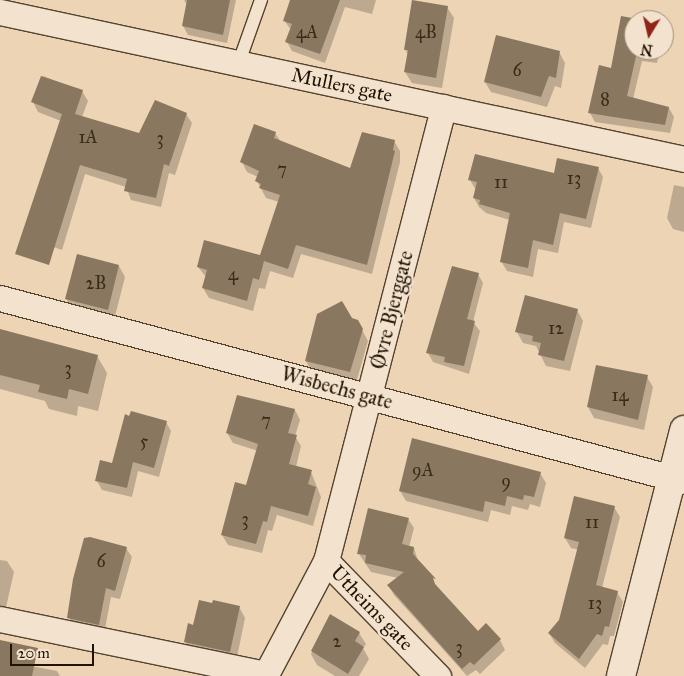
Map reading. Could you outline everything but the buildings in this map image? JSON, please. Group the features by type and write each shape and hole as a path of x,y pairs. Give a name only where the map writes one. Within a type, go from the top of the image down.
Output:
{"main road":[{"path":"621,676 678,480 684,430"}],"street":[{"name":"Mullers gate","path":"0,12 684,159"},
{"name":"Øvre Bjerggate","path":"266,675 326,561 370,397 443,107"},
{"name":"Wisbechs gate","path":"0,298 678,480"},
{"name":"Utheims gate","path":"326,561 438,676"},
{"path":"0,618 266,675"}],"lane":[{"path":"239,62 261,0"}]}
